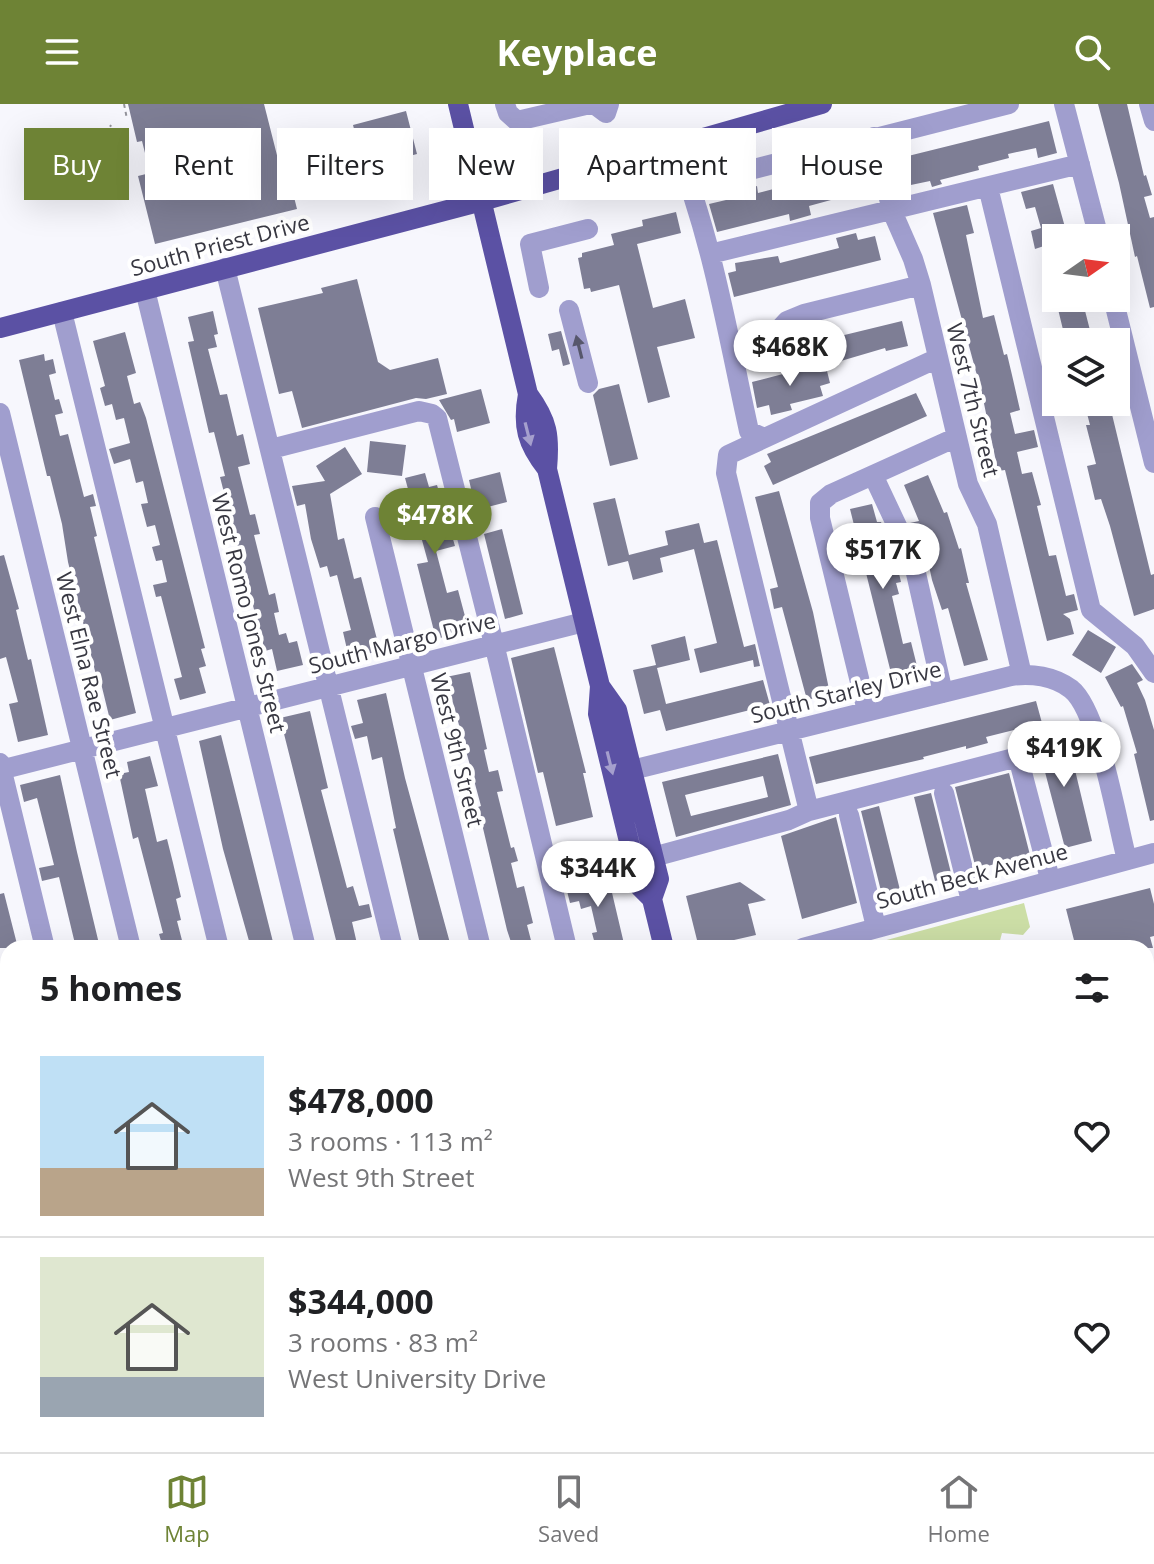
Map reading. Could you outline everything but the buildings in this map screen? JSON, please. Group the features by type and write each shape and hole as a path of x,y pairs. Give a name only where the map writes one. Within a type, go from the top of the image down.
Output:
{"main road":[{"path":"458,104 528,394 543,414 549,441 547,469 600,686 598,714 601,729 640,887 652,899 662,940"},
{"name":"South Priest Drive","path":"738,128 822,104"},
{"name":"South Priest Drive","path":"0,328 559,179"},
{"path":"600,686 617,710 659,879 652,899"}],"street":[{"path":"505,104 508,113 517,121 592,104 606,113 609,104"},
{"path":"911,128 1009,104"},
{"path":"1149,104 1154,121"},
{"path":"1065,105 1095,224"},
{"path":"710,254 1080,164"},
{"path":"988,187 1091,610 1135,646 1154,673"},
{"path":"695,200 749,431 762,437"},
{"name":"West 7th Street","path":"889,200 921,285 971,493 987,524 1022,675"},
{"path":"539,288 530,244 588,229"},
{"path":"225,268 391,940"},
{"path":"774,335 787,321 804,314 921,285"},
{"name":"West Romo Jones Street","path":"145,290 304,940"},
{"path":"569,310 588,383"},
{"path":"62,312 217,940"},
{"path":"1117,312 1151,439 1154,463"},
{"path":"809,811 726,473 728,455 938,358"},
{"path":"271,449 419,411 432,414 439,424 565,940"},
{"name":"West Elna Rae Street","path":"0,413 129,940"},
{"path":"867,711 820,518 820,503 831,494 957,437"},
{"path":"873,475 913,560 943,693"},
{"name":"West 9th Street","path":"375,517 479,940"},
{"name":"South Margo Drive","path":"0,767 83,749 584,622"},
{"name":"South Starley Drive","path":"632,770 1022,675 1049,679 1072,690 1090,716 1127,860"},
{"path":"653,857 789,820 809,811 1018,757 1050,879"},
{"path":"0,767 43,940"},
{"path":"944,793 971,901"},
{"path":"849,815 876,927"},
{"name":"South Beck Avenue","path":"831,940 1154,853"}],"path":[{"path":"124,104 127,119"}],"green space":[{"path":"1024,903 1030,927 1023,935 1002,933 1000,940 887,940"}]}
